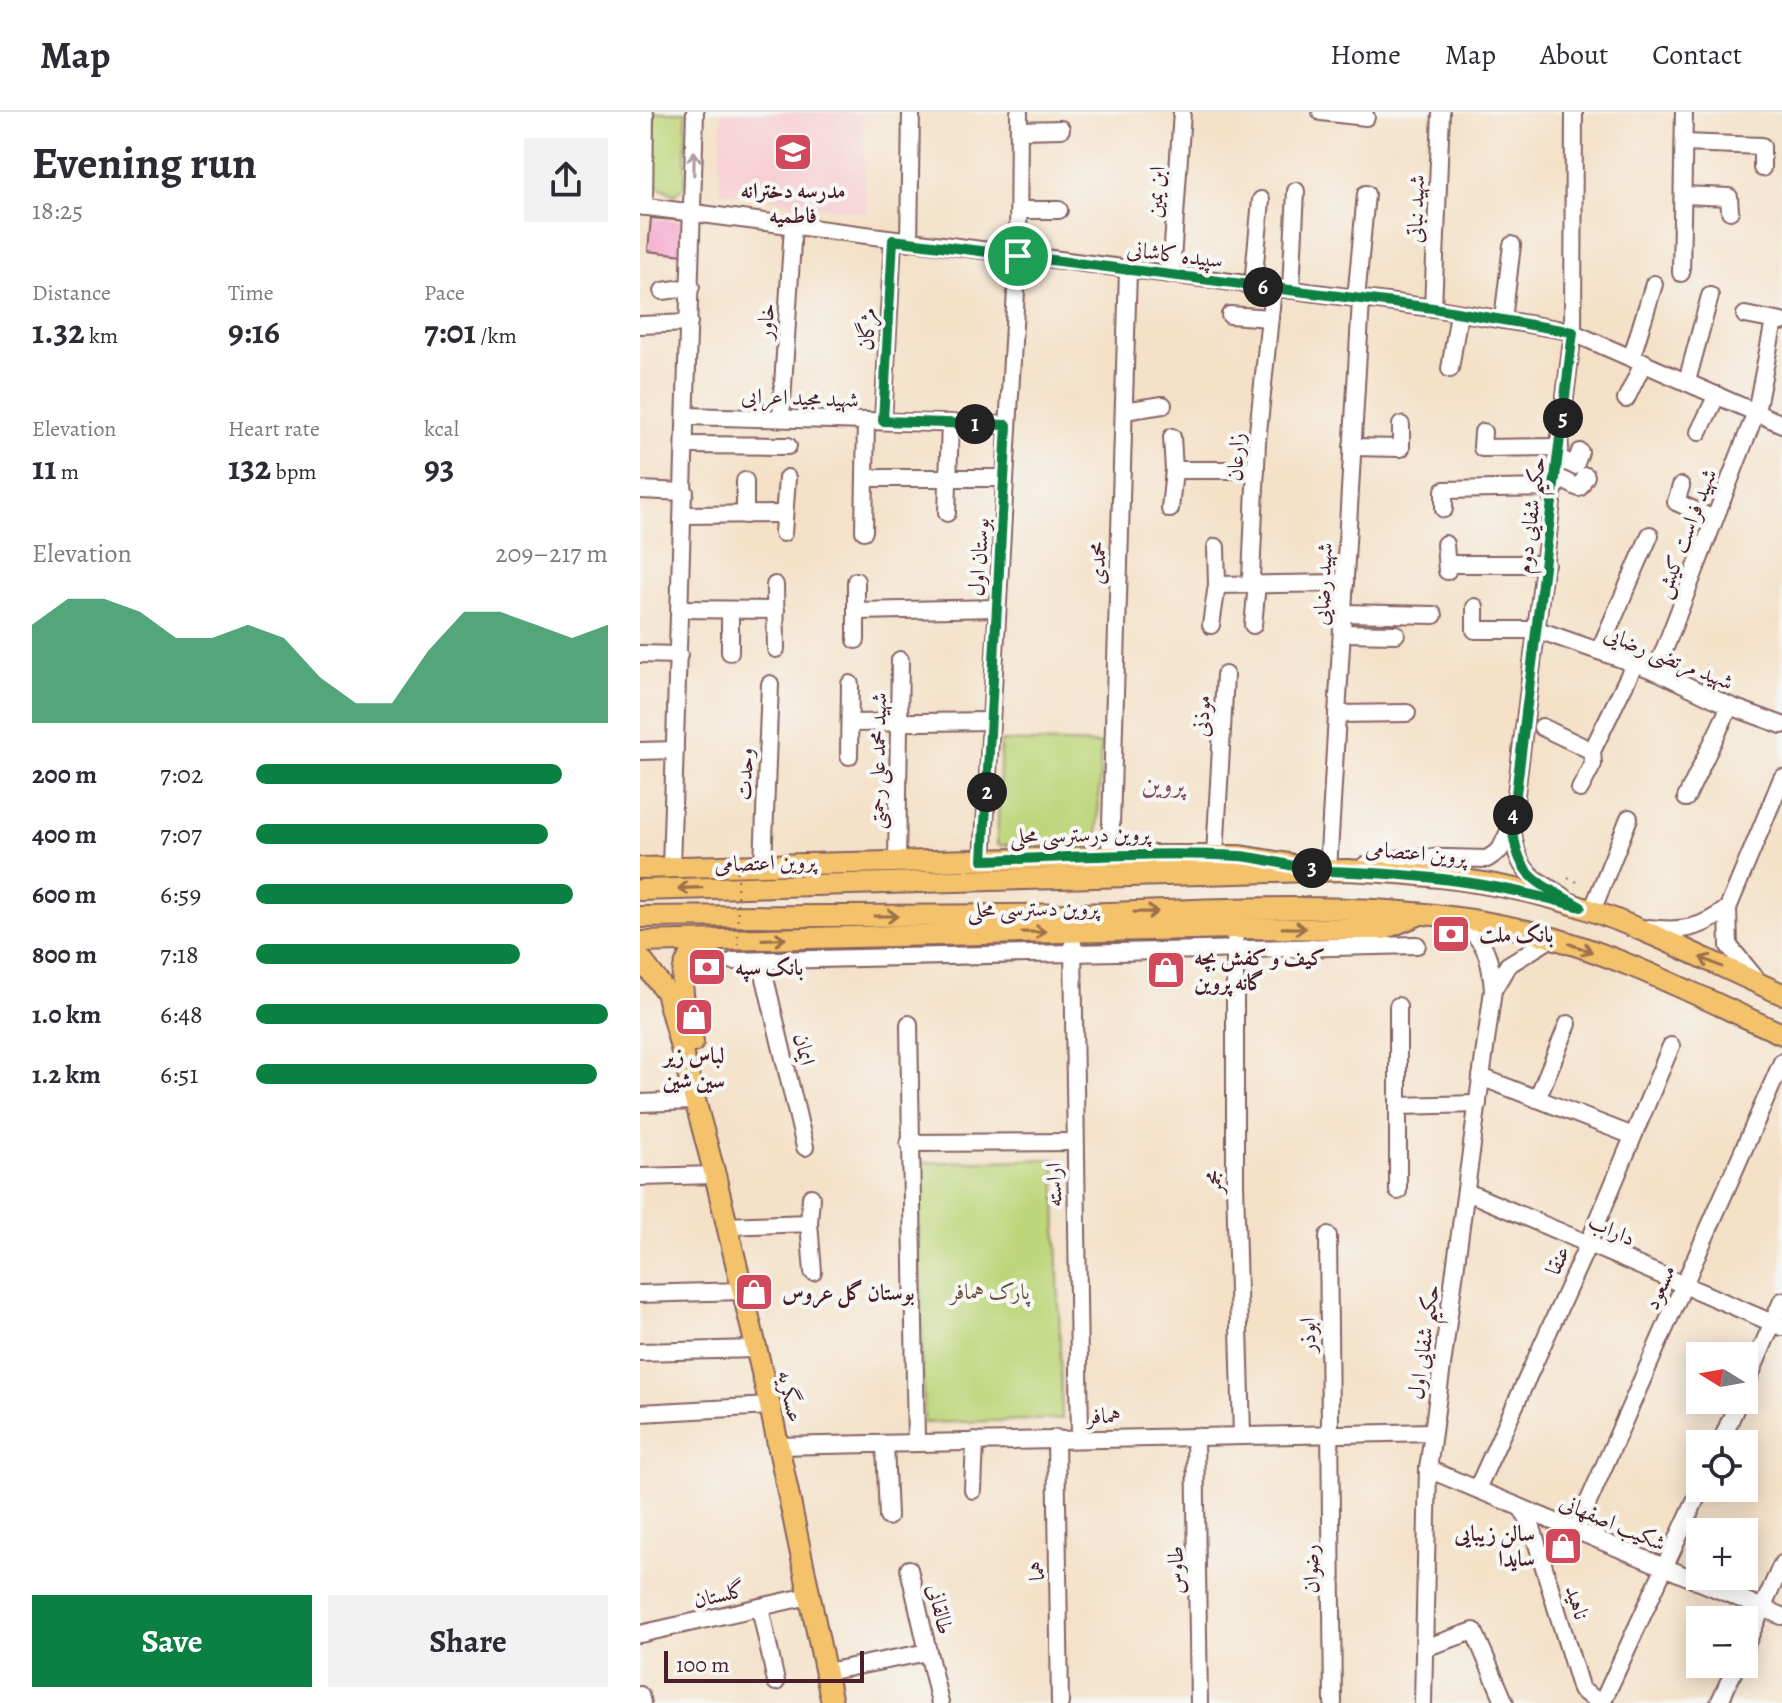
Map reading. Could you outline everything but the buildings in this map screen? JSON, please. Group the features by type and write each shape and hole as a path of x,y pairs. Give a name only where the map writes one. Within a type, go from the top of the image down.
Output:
{"main road":[{"name":"پروین درسترسی محلی","path":"640,868 1240,856 1338,870"},
{"name":"پروین اعتصامی","path":"640,890 1338,870 1499,885 1587,909 1782,994"},
{"path":"640,917 1254,910 1455,916 1552,938 1660,979 1782,1034"},
{"name":"پروین دسترسی محلی","path":"640,942 736,953 1075,931 1383,929 1423,913"},
{"path":"681,977 689,956 701,946 736,953"},
{"name":"عسگریه","path":"640,958 658,976 670,1004 715,1175 770,1406 832,1703"},
{"path":"658,976 660,962 667,959 679,967 681,977"},
{"name":"عسگریه","path":"681,977 698,1081 694,1101"}],"street":[{"path":"642,206 645,112"},
{"path":"671,868 685,515 695,112"},
{"name":"مژگان","path":"864,531 865,478 901,241 911,112"},
{"name":"بوستان اول","path":"983,860 1018,256 1019,112"},
{"name":"ابن یمین","path":"1171,275 1182,112"},
{"path":"1321,112 1366,117"},
{"name":"شهید نباتی","path":"1433,308 1441,112"},
{"name":"حکیم شفایی دوم","path":"1512,826 1573,332 1574,112"},
{"path":"1681,273 1684,112"},
{"path":"1019,130 1061,129"},
{"path":"1684,143 1762,146 1762,168"},
{"path":"1291,289 1296,191"},
{"name":"شهید رضایی","path":"1338,870 1337,714 1366,194"},
{"path":"1683,195 1729,197 1730,211"},
{"path":"1253,285 1261,200"},
{"name":"سپیده کاشانی","path":"642,206 1433,308 1573,332 1782,424"},
{"path":"1019,210 1059,210"},
{"name":"خاور","path":"781,418 793,226"},
{"path":"1503,320 1512,245"},
{"name":"محمدی","path":"1110,857 1128,270"},
{"path":"1626,399 1654,284"},
{"path":"663,291 691,287"},
{"name":"زارعان","path":"1253,625 1257,584 1251,578 1256,470 1273,288"},
{"path":"1687,381 1710,296"},
{"path":"1450,369 1459,313"},
{"path":"1230,315 1270,318"},
{"path":"1745,315 1778,321"},
{"name":"شهید فراست کیش","path":"1580,789 1593,764 1592,751 1645,667 1714,519 1756,412 1778,321"},
{"path":"640,325 689,323"},
{"path":"1699,432 1717,395"},
{"path":"1124,411 1163,405"},
{"name":"شهید مجید اعرابی","path":"687,416 1007,425"},
{"path":"947,513 950,423"},
{"path":"1352,447 1401,448 1401,425"},
{"path":"1483,432 1482,448 1559,452 1575,466 1580,452"},
{"path":"1170,509 1174,470 1172,437"},
{"path":"686,445 788,446"},
{"path":"1174,470 1256,470"},
{"path":"1444,509 1444,490 1556,483 1579,488 1586,476"},
{"path":"783,533 787,478"},
{"path":"865,478 1005,478"},
{"path":"745,481 745,515"},
{"path":"1681,486 1676,502 1714,519"},
{"path":"640,490 685,492"},
{"path":"685,515 784,514"},
{"path":"1599,651 1650,535"},
{"path":"1445,544 1447,567 1546,564"},
{"path":"1211,625 1217,585 1216,547"},
{"path":"856,581 856,640"},
{"path":"1217,585 1345,583"},
{"path":"775,585 776,649"},
{"name":"شهید مرتضی رضایی","path":"1475,607 1475,630 1538,630 1645,667 1730,706 1782,725"},
{"path":"858,611 997,608"},
{"path":"681,609 776,610"},
{"path":"730,610 730,652"},
{"path":"1343,613 1434,615"},
{"path":"1342,633 1396,634"},
{"path":"640,654 679,655"},
{"name":"شهید محمد علی رحمتی","path":"897,862 900,660"},
{"name":"موذنی","path":"1215,856 1225,675"},
{"name":"وحدت","path":"763,865 770,684"},
{"path":"849,756 850,684"},
{"path":"1686,798 1730,706"},
{"path":"1337,714 1407,713"},
{"path":"850,723 991,721"},
{"path":"1542,727 1592,751"},
{"path":"640,751 675,750"},
{"path":"1761,985 1729,946 1728,908 1782,778"},
{"path":"1512,826 1515,856 1524,870 1587,909 1629,818"},
{"path":"1338,870 1407,857 1487,859 1500,850 1512,826"},
{"path":"1629,926 1691,930 1710,923 1728,908"},
{"path":"1455,916 1482,939 1491,962 1493,990"},
{"name":"مجمر","path":"1235,928 1235,1183 1242,1435"},
{"name":"اراسته","path":"1075,931 1072,953 1080,1438"},
{"path":"1493,990 1508,965 1552,938"},
{"path":"736,953 761,961 1417,945"},
{"name":"ایمان","path":"761,961 805,1147"},
{"name":"حکیم شفایی اول","path":"1423,1703 1428,1469 1493,990"},
{"path":"1398,1006 1398,1191"},
{"path":"909,1024 916,1442"},
{"path":"1537,1099 1568,1024"},
{"name":"عنقا","path":"1477,1489 1589,1242 1671,1046"},
{"name":"مسعود","path":"1576,1530 1782,1062"},
{"path":"1481,1077 1633,1136"},
{"path":"640,1103 694,1101"},
{"path":"1398,1106 1478,1104"},
{"path":"909,1143 1074,1142"},
{"path":"640,1177 715,1175"},
{"name":"داراب","path":"1467,1192 1777,1325"},
{"path":"811,1197 809,1223 813,1272"},
{"path":"726,1226 809,1223"},
{"name":"ابوذر","path":"1328,1236 1330,1434"},
{"path":"640,1294 742,1291"},
{"path":"1758,1362 1777,1325 1782,1301"},
{"path":"640,1352 755,1349"},
{"path":"640,1413 770,1406"},
{"name":"همافر","path":"776,1446 1433,1432"},
{"name":"رضوان","path":"1330,1434 1333,1703"},
{"name":"طاوس","path":"1195,1436 1199,1703"},
{"name":"هما","path":"1056,1438 1060,1703"},
{"path":"973,1490 975,1441"},
{"path":"885,1444 888,1517"},
{"name":"شکیب اصفهانی","path":"1428,1469 1782,1616"},
{"path":"1601,1703 1695,1502"},
{"name":"ناهید","path":"1521,1508 1531,1524 1581,1690 1601,1703"},
{"path":"1758,1619 1782,1564"},
{"name":"طالقانی","path":"826,1672 928,1652 909,1569"},
{"name":"گلستان","path":"640,1634 809,1596"},
{"path":"760,1607 776,1682"},
{"path":"1424,1648 1474,1631 1505,1703"},
{"path":"928,1652 940,1703"},
{"path":"1719,1703 1731,1678"},
{"path":"640,1695 642,1703"}],"path":[{"path":"736,953 737,855"},
{"path":"1568,878 1582,884"}],"shaded area":[{"name":"مدرسه دخترانه فاطمیه","path":"722,112 862,112 866,213 720,191"}],"green space":[{"path":"654,112 686,112 685,186 675,195 653,184"},
{"path":"1001,741 1101,744 1097,848 997,845"},
{"name":"پارک همافر","path":"1055,1159 1062,1419 924,1423 917,1163"}],"place":[{"name":"مدرسه دخترانه فاطمیه","path":"793,152"},
{"name":"بانک ملت","path":"1451,934"},
{"name":"بانک سپه","path":"707,967"},
{"name":"کیف و کفش بچه گانه پروین","path":"1166,970"},
{"name":"لباس زیر سین شین","path":"694,1017"},
{"name":"بوستان گل عروس","path":"754,1292"},
{"name":"سالن زیبایی سایدا","path":"1563,1546"}],"district":[{"name":"پروین","path":"1163,784"}],"route":[{"path":"893,240 1018,256 1433,308 1573,332 1512,826 1515,856 1524,870 1581,907 1499,885 1402,872 1328,871 1240,856 983,860 1007,425 883,421 893,240"}]}
